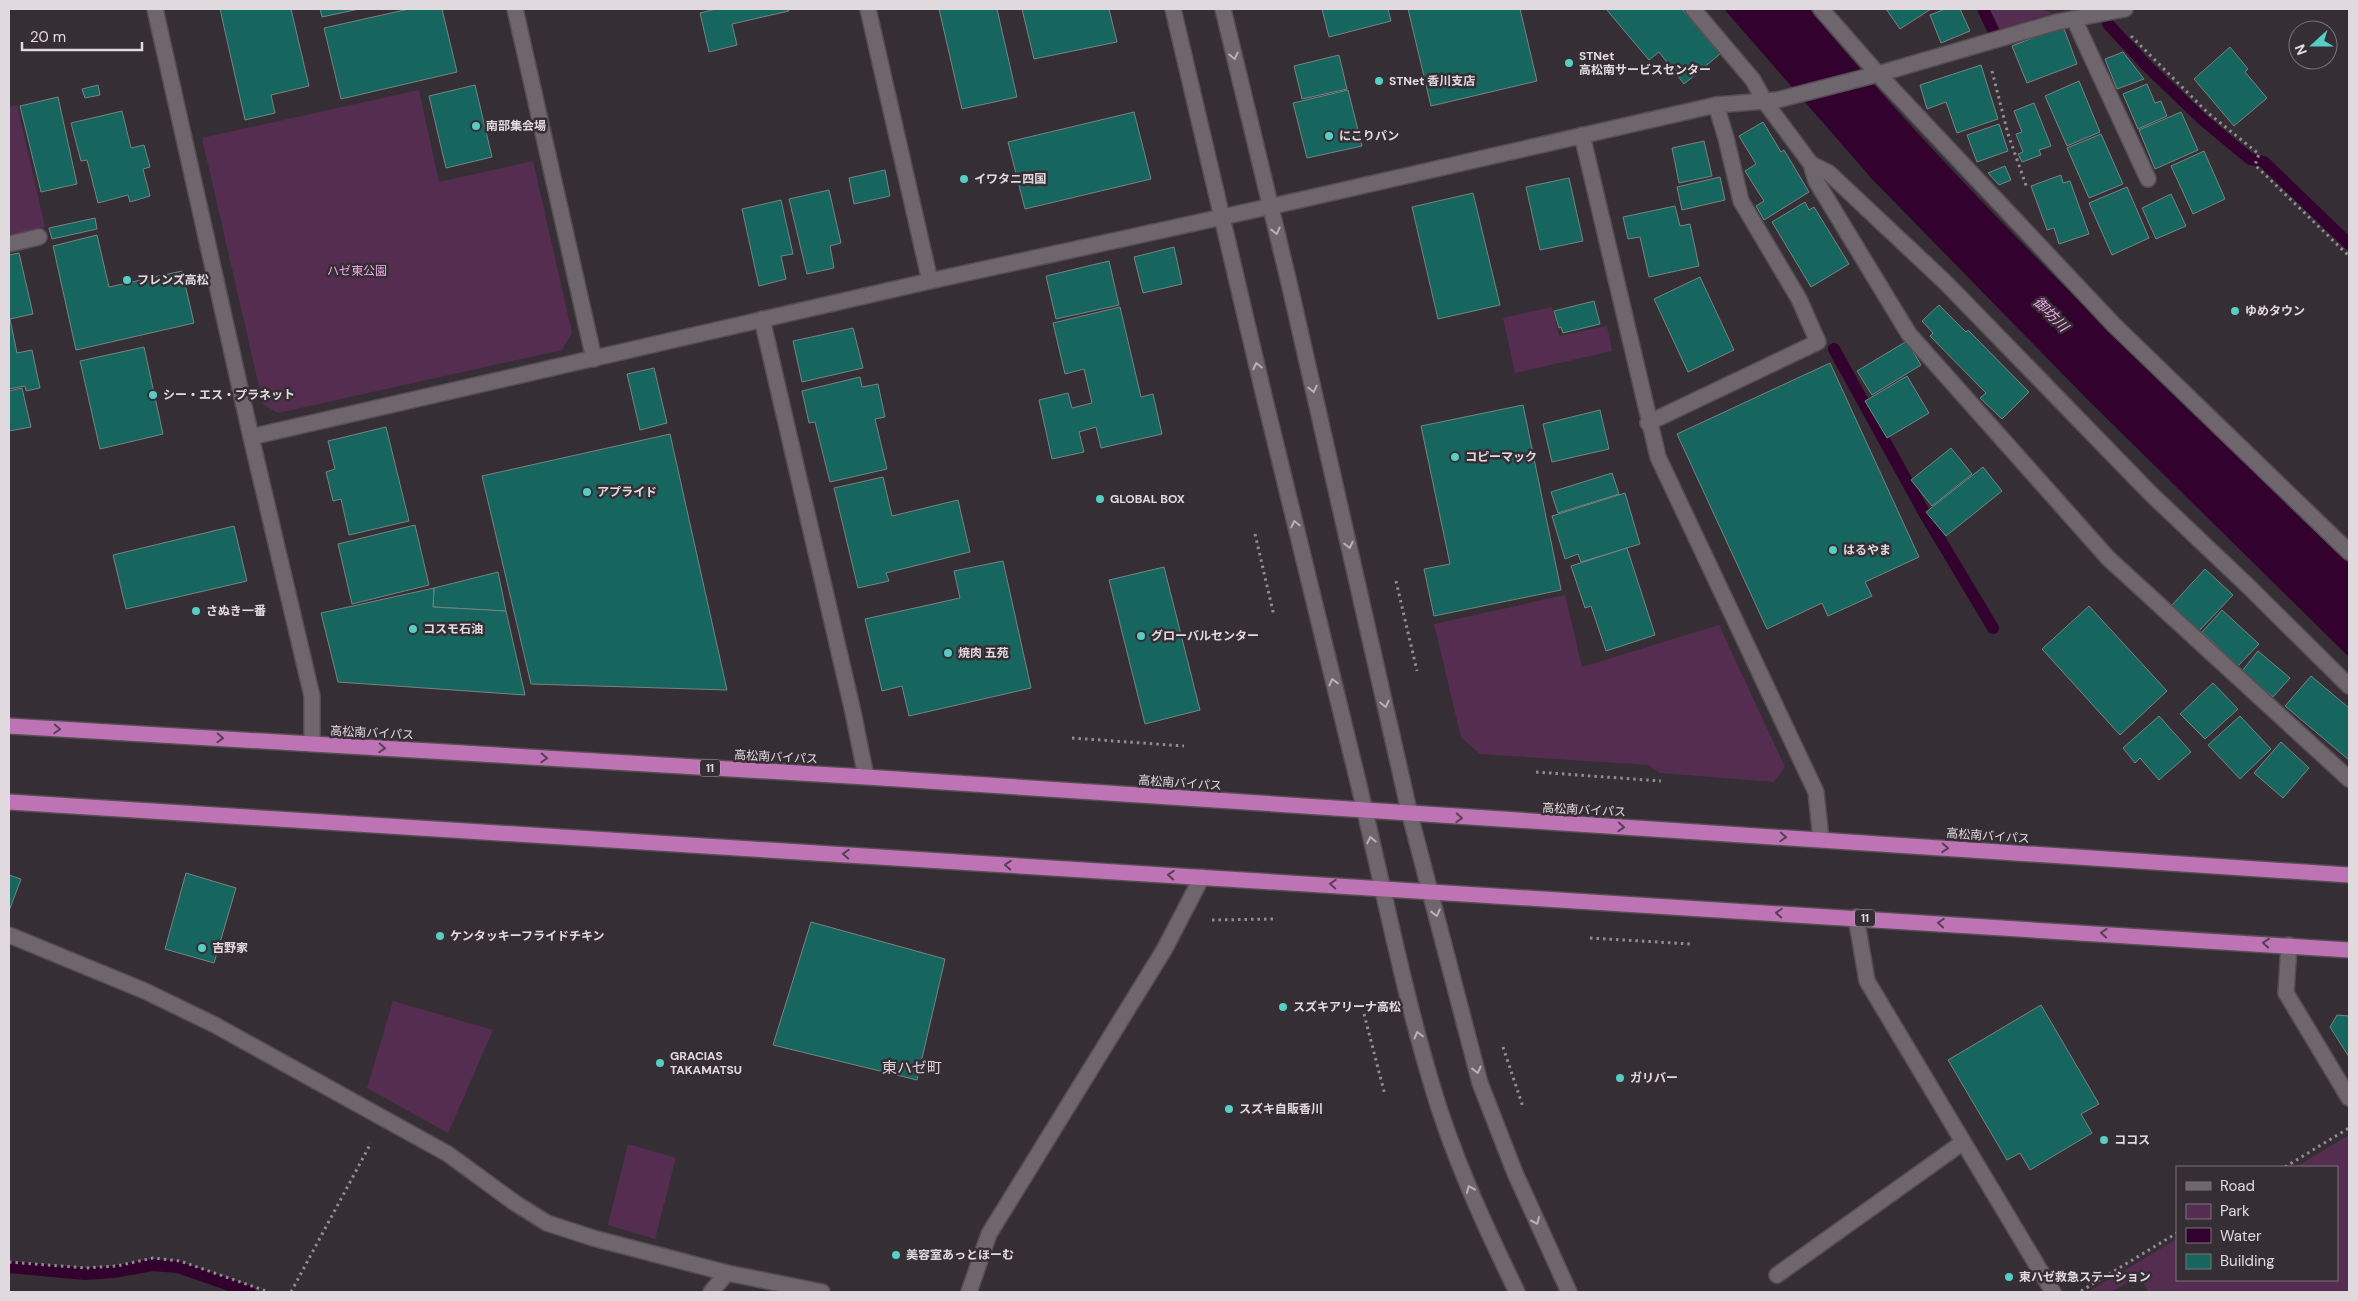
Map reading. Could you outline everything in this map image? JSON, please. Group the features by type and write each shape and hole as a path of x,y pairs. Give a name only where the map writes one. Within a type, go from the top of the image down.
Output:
{"highway":[{"name":"高松南バイパス","path":"9,726 866,777 1365,810 1410,815 1821,839 2349,875"},
{"name":"11","path":"9,802 1382,887 1431,892 2349,950"}],"street":[{"path":"155,9 251,437 312,696 312,744"},
{"path":"515,9 594,359"},
{"path":"868,9 930,281"},
{"path":"1173,9 1382,887 1431,1084 1459,1162 1489,1234 1517,1292"},
{"path":"1223,9 1290,288 1410,815 1480,1083 1515,1173 1568,1292"},
{"path":"1693,9 1771,101 1811,164 1816,181 1909,334 2108,558 2349,779"},
{"path":"1822,9 1878,74 2114,325 2349,552"},
{"path":"251,437 762,319 1716,105 1771,101 1862,79 2058,22 2125,9"},
{"path":"2074,19 2148,179"},
{"path":"1648,423 1818,342 1799,299 1741,201 1716,105"},
{"path":"1582,135 1648,423 1658,457 1816,792 1821,839"},
{"path":"1811,164 1829,173 1946,283 2151,494 2349,686"},
{"path":"9,244 39,237"},
{"path":"762,319 853,712 866,777"},
{"path":"969,1292 989,1234 1164,950 1202,877"},
{"path":"1856,918 1867,981 1962,1143 2054,1292"},
{"path":"9,935 145,990 215,1025 448,1154 515,1203 547,1223 593,1238 727,1273 822,1292"},
{"path":"2289,945 2286,993 2349,1098"},
{"path":"1777,1275 1962,1143"},
{"path":"711,1292 727,1273"}],"path":[{"path":"2108,12 2208,114 2259,154 2255,165 2349,256"},
{"path":"1985,44 2008,134 2029,195"},
{"path":"1254,534 1274,616"},
{"path":"1396,581 1417,671"},
{"path":"1072,738 1184,746"},
{"path":"1536,772 1661,781"},
{"path":"1207,920 1274,919"},
{"path":"1590,938 1691,944"},
{"path":"1364,1014 1385,1095"},
{"path":"1500,1039 1525,1114"},
{"path":"291,1292 384,1118"},
{"path":"2286,1166 2349,1128"},
{"path":"2079,1292 2176,1234"},
{"path":"9,1262 85,1268 112,1267 152,1258 180,1261 268,1292"}],"green space":[{"path":"1989,9 2040,9 2053,13 1999,30"},
{"name":"ハゼ東公園","path":"419,90 439,182 533,161 572,333 562,350 278,413 263,404 202,138"},
{"path":"17,105 45,227 9,235 9,107"},
{"path":"1552,307 1559,336 1607,326 1612,351 1515,373 1503,318"},
{"path":"1565,595 1582,667 1719,625 1785,767 1774,782 1660,773 1648,765 1480,754 1461,737 1434,624"},
{"path":"393,1001 493,1030 448,1133 367,1088"},
{"path":"2349,1135 2349,1292 2149,1292 2139,1276 2111,1292 2088,1292 2176,1240 2176,1281 2338,1281 2338,1166 2298,1166"},
{"path":"628,1144 676,1158 655,1239 608,1225"}],"water":[{"name":"御坊川","path":"1724,9 1809,9 1937,154 2004,224 2140,362 2349,564 2349,657 2088,400 1872,179"}],"building":[{"path":"220,9 291,9 309,86 271,95 275,113 245,120"},
{"path":"320,9 359,9 322,17"},
{"path":"409,9 442,9 457,72 341,99 324,28"},
{"path":"716,9 788,9 789,11 732,24 737,45 709,52 700,13"},
{"path":"939,9 997,9 1017,97 962,109"},
{"path":"1022,9 1109,9 1117,42 1034,59"},
{"path":"1322,9 1388,9 1391,21 1329,37"},
{"path":"1408,9 1520,9 1537,81 1431,106"},
{"path":"1606,9 1682,9 1720,54 1684,84 1659,52 1649,60"},
{"path":"1886,9 1931,9 1900,29"},
{"path":"1945,9 1960,9 1970,31 1941,43 1930,15"},
{"path":"2063,26 2077,64 2027,83 2012,46"},
{"path":"2230,47 2248,69 2245,72 2267,98 2234,126 2194,79"},
{"path":"2123,52 2144,79 2117,89 2105,59"},
{"path":"1339,55 1347,89 1302,99 1294,66"},
{"path":"1981,65 1998,119 1957,133 1946,102 1927,109 1920,85"},
{"path":"2079,81 2100,132 2067,146 2045,96"},
{"path":"2147,84 2155,103 2161,101 2167,116 2138,129 2123,94"},
{"path":"98,85 100,95 85,98 82,89"},
{"path":"475,85 492,157 446,168 429,96"},
{"name":"にこりパン","path":"1348,90 1362,146 1307,158 1293,103"},
{"path":"58,97 77,184 41,192 20,106"},
{"path":"2034,103 2051,146 2039,150 2041,155 2022,162 2018,154 2023,152 2016,134 2022,132 2014,111"},
{"path":"122,111 131,148 144,145 150,167 143,169 150,196 130,202 128,195 98,203 87,160 81,161 71,123"},
{"path":"1134,112 1151,179 1025,209 1008,142"},
{"path":"2181,112 2198,150 2155,169 2139,130"},
{"path":"1763,122 1781,152 1784,150 1809,192 1764,220 1756,206 1764,201 1745,171 1756,164 1739,136"},
{"path":"1999,124 2008,151 1977,162 1967,135"},
{"path":"2101,134 2123,184 2089,198 2067,148"},
{"path":"1704,141 1712,176 1679,183 1672,148"},
{"path":"2204,151 2225,199 2193,214 2171,166"},
{"path":"2005,166 2011,180 1999,185 1988,173"},
{"path":"885,170 890,196 854,204 849,178"},
{"path":"2061,175 2063,183 2070,181 2089,234 2059,244 2054,228 2047,230 2031,186"},
{"path":"1720,177 1725,200 1682,210 1677,187"},
{"path":"1569,178 1583,241 1540,250 1526,187"},
{"path":"2127,187 2149,238 2112,255 2089,203"},
{"path":"829,190 841,243 830,246 834,268 807,274 789,199"},
{"path":"1473,193 1500,305 1438,319 1412,207"},
{"path":"2171,194 2186,226 2156,239 2142,208"},
{"path":"781,200 793,254 781,256 786,279 759,286 742,209"},
{"path":"1805,202 1809,210 1814,207 1849,264 1811,287 1772,222"},
{"path":"1675,206 1680,226 1690,224 1699,266 1649,277 1640,237 1628,239 1623,217"},
{"path":"95,218 97,229 52,239 49,228"},
{"path":"97,235 109,287 182,271 194,323 76,350 53,246"},
{"path":"1174,247 1182,284 1143,293 1134,257"},
{"path":"19,253 33,314 10,319 17,353 32,350 40,388 26,391 25,386 9,389 9,255"},
{"path":"1109,261 1119,305 1056,319 1046,276"},
{"path":"1700,277 1734,350 1688,372 1654,299"},
{"path":"1594,301 1600,324 1563,333 1561,327 1559,328 1554,311"},
{"path":"1939,305 1966,332 1968,330 2029,392 2002,419 1980,398 1986,393 1930,336 1933,333 1922,321"},
{"path":"1120,307 1141,397 1153,394 1162,434 1101,448 1096,427 1079,432 1084,452 1052,459 1039,400 1068,393 1072,408 1092,403 1084,369 1065,374 1053,323"},
{"path":"853,328 863,368 802,382 793,341"},
{"path":"1907,341 1921,365 1872,395 1857,371"},
{"path":"144,347 163,434 100,449 80,361"},
{"path":"1830,363 1919,557 1865,582 1872,596 1828,616 1822,603 1767,629 1677,434"},
{"path":"654,368 667,423 640,430 627,374"},
{"path":"1907,376 1929,413 1887,438 1865,401"},
{"path":"860,377 862,387 878,384 885,417 875,419 887,469 830,482 815,422 809,423 802,391"},
{"path":"22,388 31,427 9,431 9,391"},
{"path":"1523,405 1561,590 1434,616 1424,569 1450,564 1421,426"},
{"path":"1600,410 1609,449 1552,462 1543,424"},
{"path":"386,427 409,521 349,535 341,499 333,501 326,472 335,469 328,441"},
{"name":"アプライド","path":"670,434 727,690 531,684 482,476"},
{"path":"1951,448 1972,474 1932,506 1911,480"},
{"path":"1983,467 2002,491 1946,536 1926,512"},
{"path":"1612,473 1619,494 1558,513 1551,492"},
{"path":"883,477 892,516 958,500 970,552 886,573 889,581 858,588 834,488"},
{"path":"1625,493 1640,544 1581,562 1578,554 1565,559 1552,516"},
{"path":"415,525 429,585 352,604 338,544"},
{"path":"234,526 247,581 126,609 113,555"},
{"path":"1627,548 1655,635 1606,651 1591,606 1585,608 1571,566"},
{"name":"焼肉 五苑","path":"1003,561 1031,688 909,716 902,686 882,691 865,619 960,598 954,571"},
{"path":"1164,567 1200,710 1145,724 1109,580"},
{"path":"2205,569 2233,595 2198,632 2171,606"},
{"path":"498,572 506,611 433,607 434,588"},
{"name":"コスモ石油","path":"434,588 433,607 506,611 525,695 338,682 321,613"},
{"path":"2089,606 2167,691 2120,735 2042,649"},
{"path":"2222,610 2259,644 2238,666 2202,632"},
{"path":"2258,651 2290,678 2273,697 2242,671"},
{"path":"2311,676 2349,708 2349,760 2285,706"},
{"path":"2213,683 2238,709 2205,739 2180,714"},
{"path":"2159,716 2191,752 2159,780 2140,758 2135,763 2123,748"},
{"path":"2240,716 2271,749 2240,779 2208,745"},
{"path":"2281,742 2309,768 2283,798 2254,773"},
{"path":"186,873 236,888 214,963 165,949"},
{"path":"9,875 21,879 9,911"},
{"path":"811,922 945,959 917,1080 773,1045"},
{"path":"2041,1005 2099,1104 2081,1114 2092,1133 2030,1170 2020,1153 2007,1160 1948,1060"},
{"path":"2337,1015 2349,1016 2349,1057 2330,1027"}],"waterway":[{"path":"1983,9 1994,32"},
{"path":"2108,24 2148,67 2202,119 2250,159 2264,162 2349,244"},
{"path":"1834,349 1926,516 1993,628"},
{"path":"9,1267 85,1274 113,1272 152,1265 178,1267 250,1292"}],"place":[{"name":"STNet 高松南サービスセンター","path":"1569,63"},
{"name":"STNet 香川支店","path":"1379,81"},
{"name":"南部集会場","path":"476,126"},
{"name":"にこりパン","path":"1329,136"},
{"name":"イワタニ四国","path":"964,179"},
{"name":"フレンズ高松","path":"127,280"},
{"name":"ゆめタウン","path":"2235,311"},
{"name":"シー・エス・プラネット","path":"153,395"},
{"name":"コピーマック","path":"1455,457"},
{"name":"アプライド","path":"587,492"},
{"name":"GLOBAL BOX","path":"1100,499"},
{"name":"はるやま","path":"1833,550"},
{"name":"さぬき一番","path":"196,611"},
{"name":"コスモ石油","path":"413,629"},
{"name":"グローバルセンター","path":"1141,636"},
{"name":"焼肉 五苑","path":"948,653"},
{"name":"ケンタッキーフライドチキン","path":"440,936"},
{"name":"吉野家","path":"202,948"},
{"name":"スズキアリーナ高松","path":"1283,1007"},
{"name":"GRACIAS TAKAMATSU","path":"660,1063"},
{"name":"ガリバー","path":"1620,1078"},
{"name":"スズキ自販香川","path":"1229,1109"},
{"name":"ココス","path":"2104,1140"},
{"name":"美容室あっとほーむ","path":"896,1255"},
{"name":"東ハゼ救急ステーション","path":"2009,1277"}],"district":[{"name":"東ハゼ町","path":"912,1068"}]}
